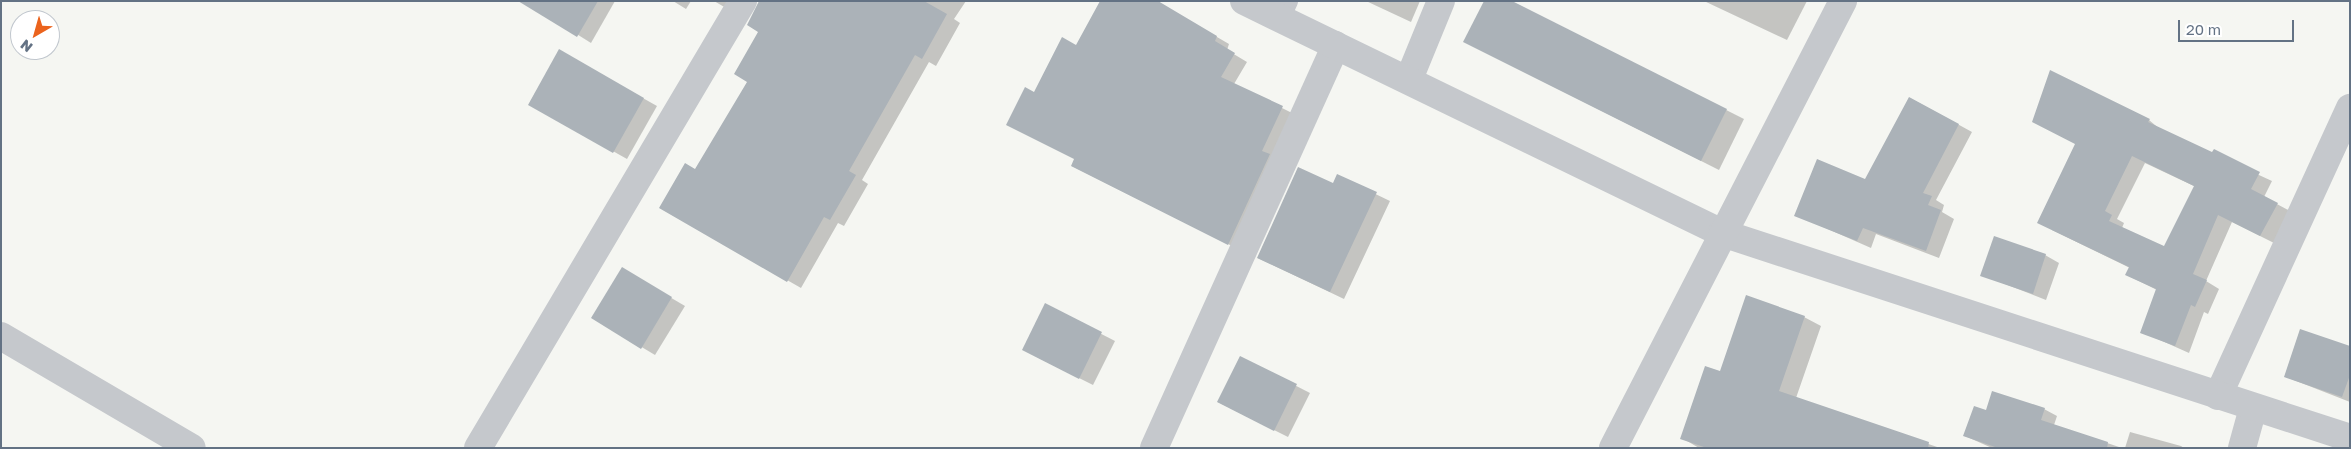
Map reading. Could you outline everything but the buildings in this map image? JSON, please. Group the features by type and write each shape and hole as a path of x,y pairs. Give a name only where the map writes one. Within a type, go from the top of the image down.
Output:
{"street":[{"path":"478,448 744,1"},
{"path":"1244,1 1284,10 1336,45 1722,233 2253,408 2350,438"},
{"path":"1409,80 1441,1"},
{"path":"1613,448 1843,1"},
{"path":"1154,448 1336,45"},
{"path":"2218,396 2350,108"},
{"path":"1,336 192,448"},
{"path":"2242,448 2253,408"}]}
